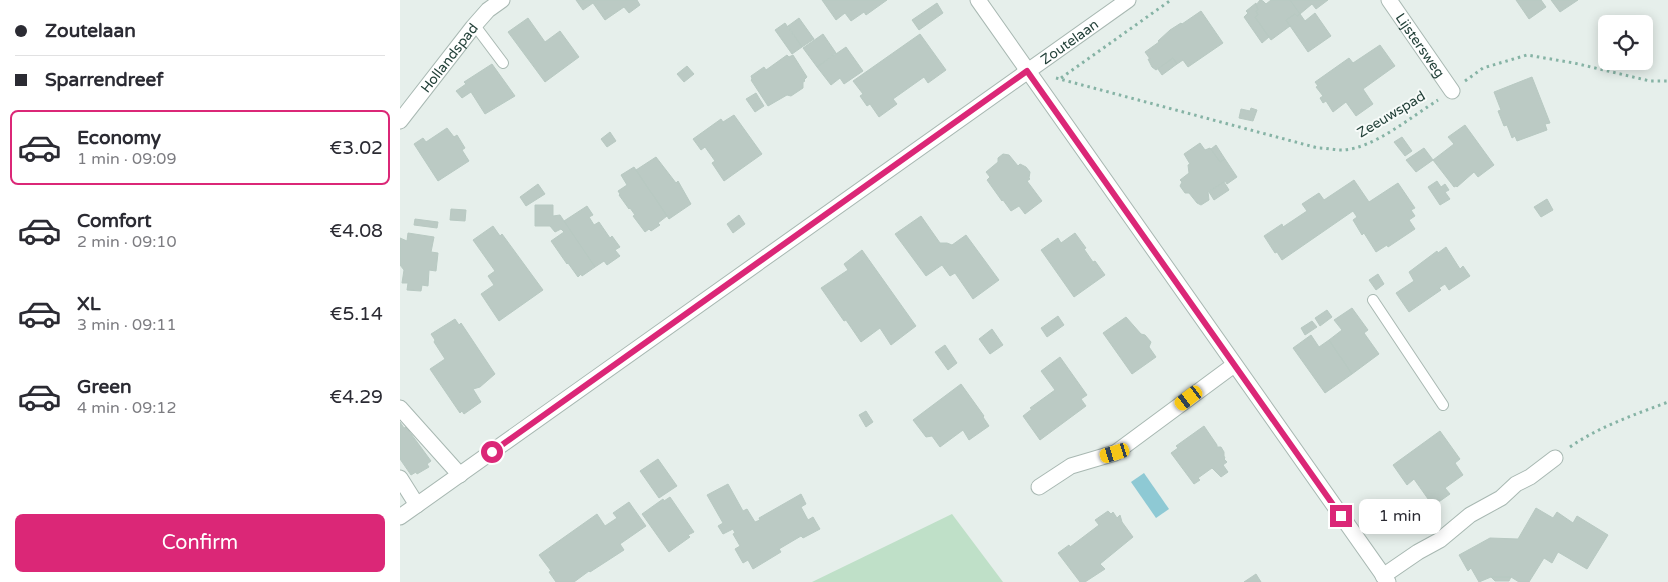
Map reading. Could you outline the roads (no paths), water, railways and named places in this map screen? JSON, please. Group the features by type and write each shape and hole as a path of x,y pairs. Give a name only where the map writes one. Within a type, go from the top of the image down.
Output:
{"street":[{"name":"Hollandspad","path":"400,121 473,26 488,10 502,0"},
{"path":"978,0 1385,579 1418,552 1440,540 1470,515 1501,498 1516,484 1530,478 1555,458"},
{"name":"Zoutelaan","path":"400,517 1128,0"},
{"name":"Lijstersweg","path":"1389,0 1452,91"},
{"path":"1040,487 1071,466 1115,453 1234,365"},
{"path":"400,408 460,474"},
{"path":"400,478 417,505"}],"lane":[{"path":"473,26 480,31 502,63"},
{"path":"1373,300 1443,404"}],"water":[{"path":"1144,473 1169,509 1156,518 1131,482"}]}
